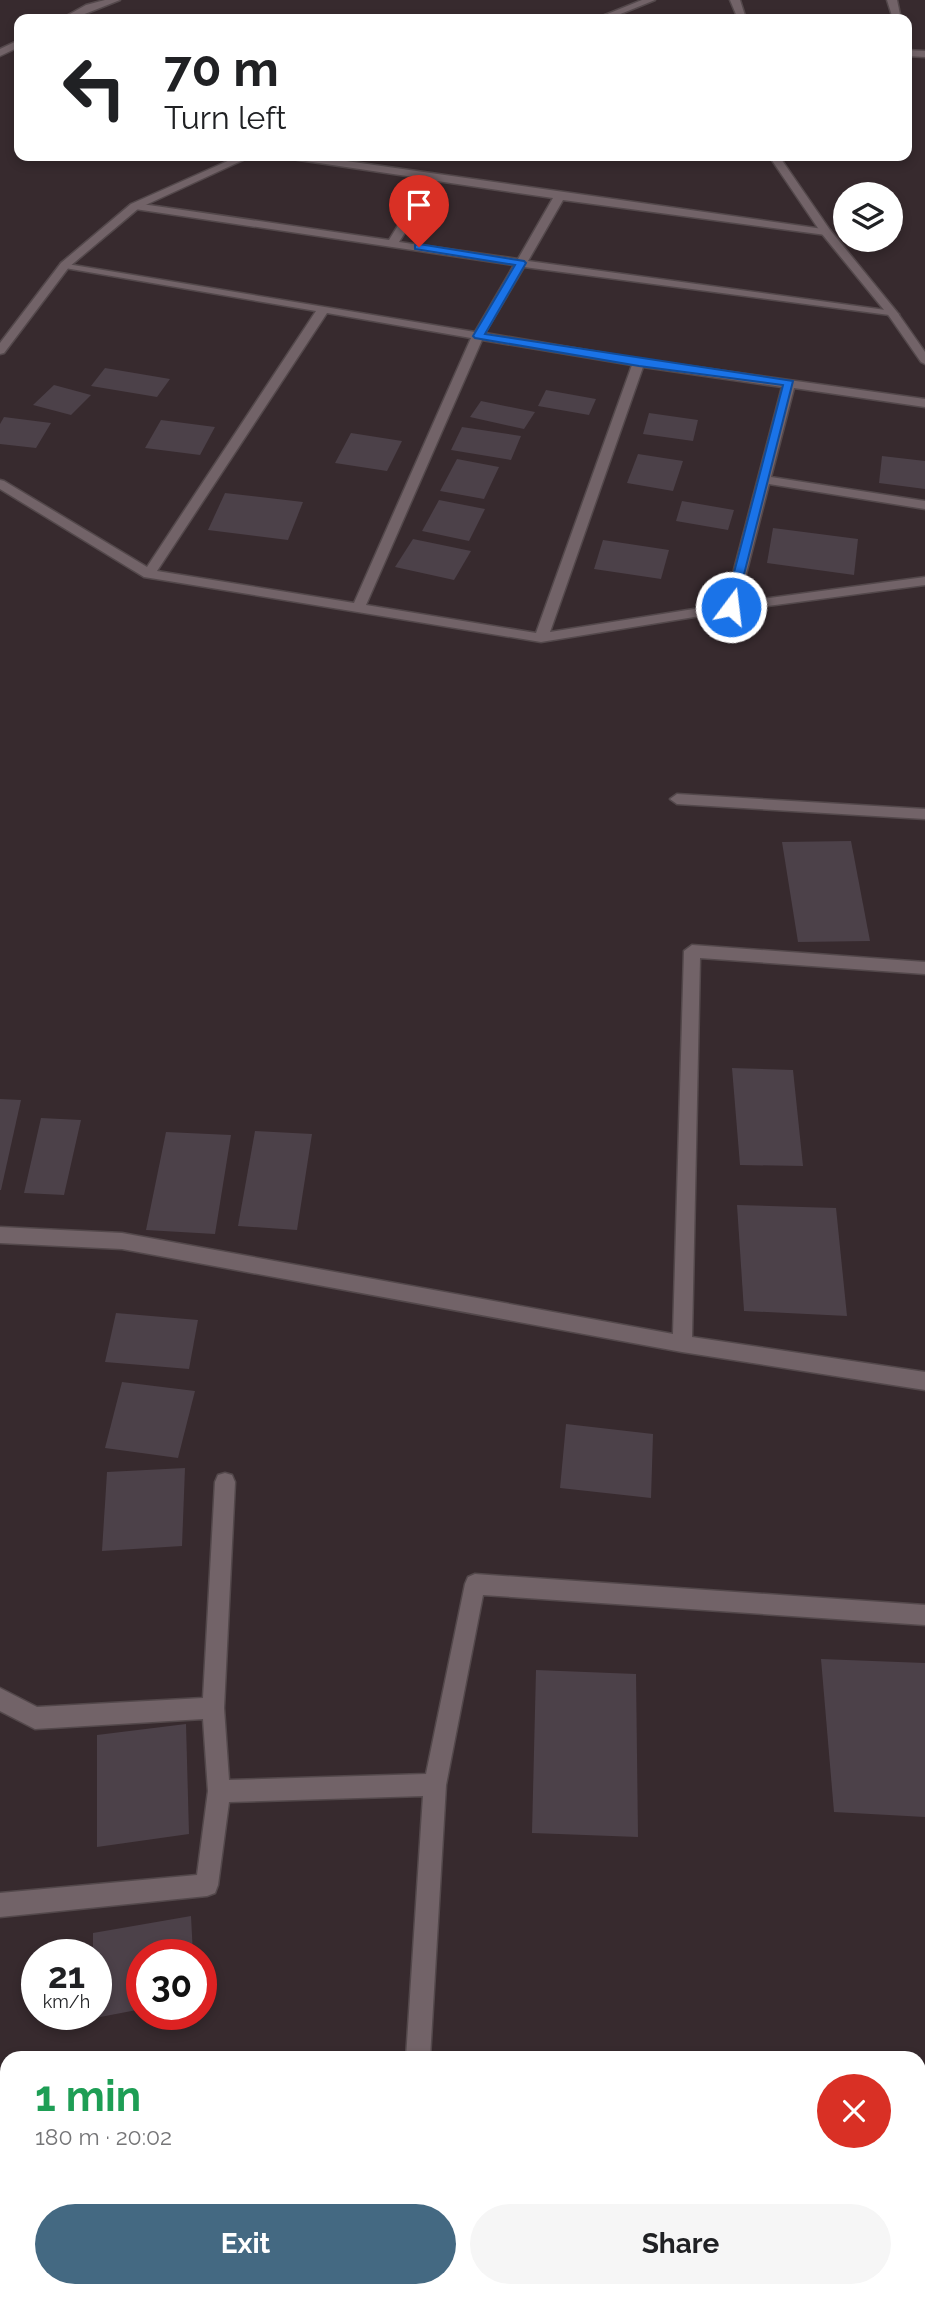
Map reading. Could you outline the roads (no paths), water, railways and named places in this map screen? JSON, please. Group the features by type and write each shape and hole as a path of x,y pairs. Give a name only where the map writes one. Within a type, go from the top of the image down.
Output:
{"street":[{"path":"75,14 114,0"},
{"path":"613,14 650,0"},
{"path":"0,352 65,265 135,206 236,161"},
{"path":"326,161 826,232"},
{"path":"777,161 826,232 893,314 925,360"},
{"path":"393,243 434,177"},
{"path":"359,606 478,336 559,196"},
{"path":"135,206 893,314"},
{"path":"65,265 639,363 925,402"},
{"path":"149,574 323,310"},
{"path":"541,638 639,363"},
{"path":"731,607 789,383"},
{"path":"765,480 925,505"},
{"path":"0,484 149,574 359,606 541,638 731,607 925,581"},
{"path":"677,799 925,814"},
{"path":"682,1344 692,951 925,968"},
{"path":"0,1236 122,1241 682,1344 925,1381"},
{"path":"0,1905 207,1885 219,1791 213,1708 225,1482"},
{"path":"418,2051 435,1785 475,1584 925,1615"},
{"path":"0,1699 35,1718 213,1708"},
{"path":"219,1791 435,1785"}]}
